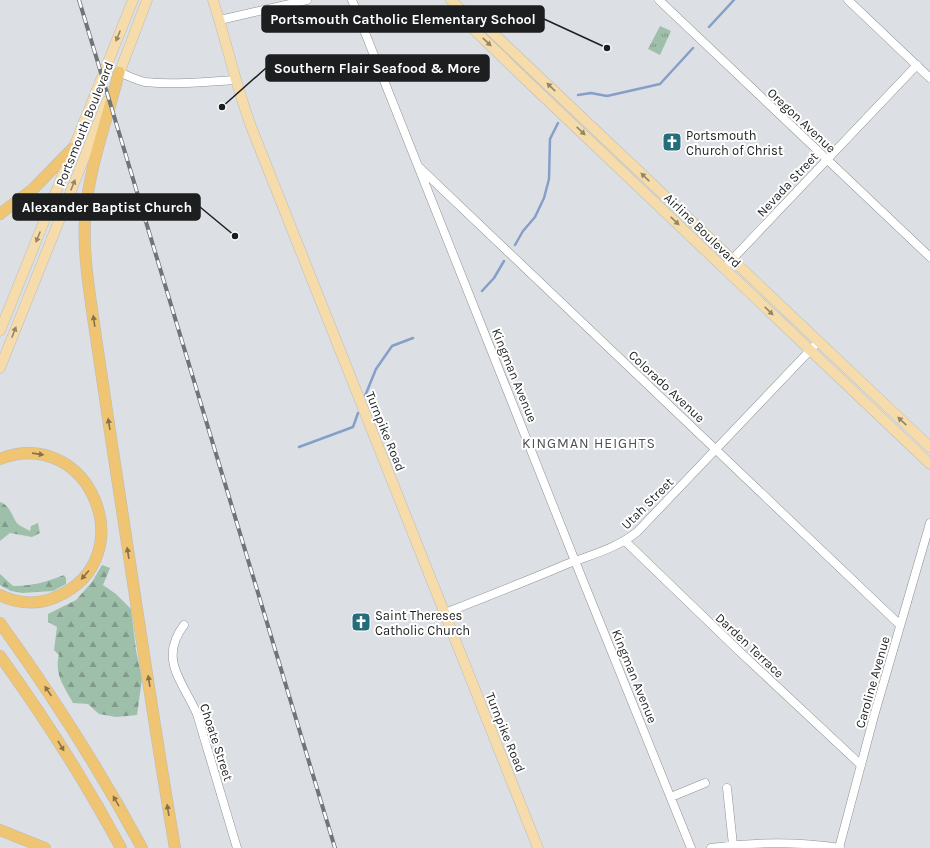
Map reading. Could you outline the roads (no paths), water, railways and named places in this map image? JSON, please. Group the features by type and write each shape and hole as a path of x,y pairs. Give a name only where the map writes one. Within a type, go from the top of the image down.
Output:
{"highway":[{"path":"119,72 111,106 99,139 93,164 85,220 86,255 89,289 104,391 175,848"},
{"path":"0,214 33,189 73,148"},
{"path":"0,458 19,453 33,453 56,459 69,466 80,475 94,494 99,510 102,528 100,549 90,569 72,588 62,595 52,599 30,602 15,601 0,595"},
{"path":"0,623 56,703 119,806 142,848"},
{"path":"0,656 32,700 56,738 121,848"},
{"path":"0,830 45,848"}],"main road":[{"name":"Portsmouth Boulevard","path":"0,331 133,0"},
{"name":"Portsmouth Boulevard","path":"0,368 147,0"},
{"name":"Turnpike Road","path":"213,0 220,20 235,80 256,142 538,848"},
{"name":"Turnpike Road","path":"218,0 220,20"},
{"name":"Airline Boulevard","path":"451,0 463,12 465,20 527,81 930,464"},
{"name":"Airline Boulevard","path":"463,12 472,13 930,447"},
{"path":"527,81 535,72"}],"street":[{"path":"220,20 307,0"},
{"name":"Kingman Avenue","path":"352,0 691,848"},
{"name":"Oregon Avenue","path":"658,0 930,257"},
{"path":"848,0 930,78"},
{"name":"Nevada Street","path":"724,268 917,65"},
{"path":"119,72 145,82 189,83 235,80"},
{"name":"Colorado Avenue","path":"418,165 900,625"},
{"name":"Utah Street","path":"445,613 616,546 625,541 637,532 717,450 818,342"},
{"name":"Caroline Avenue","path":"839,848 900,625 930,523"},
{"name":"Darden Terrace","path":"625,541 739,651 861,765"},
{"name":"Choate Street","path":"184,625 175,639 173,648 173,666 176,675 190,698 197,714 237,848"},
{"path":"671,797 705,783"},
{"path":"727,788 733,845"},
{"path":"711,848 733,845 755,846 790,842 839,848"}],"waterway":[{"path":"709,27 734,0"},
{"path":"578,95 591,93 607,96 660,84 693,48"},
{"path":"515,245 523,231 535,217 544,198 549,179 550,139 558,123"},
{"path":"482,291 494,278 504,261"},
{"path":"365,396 376,369 392,346 413,338"},
{"path":"299,447 353,427 358,413"}],"railway":[{"path":"79,0 335,848"}],"place":[{"name":"Portsmouth Catholic Elementary School","path":"607,48"},
{"name":"Southern Flair Seafood & More","path":"222,107"},
{"name":"Portsmouth Church of Christ","path":"672,142"},
{"name":"Alexander Baptist Church","path":"235,236"},
{"name":"Saint Thereses Catholic Church","path":"361,622"}],"district":[{"name":"KINGMAN HEIGHTS","path":"589,443"}]}
